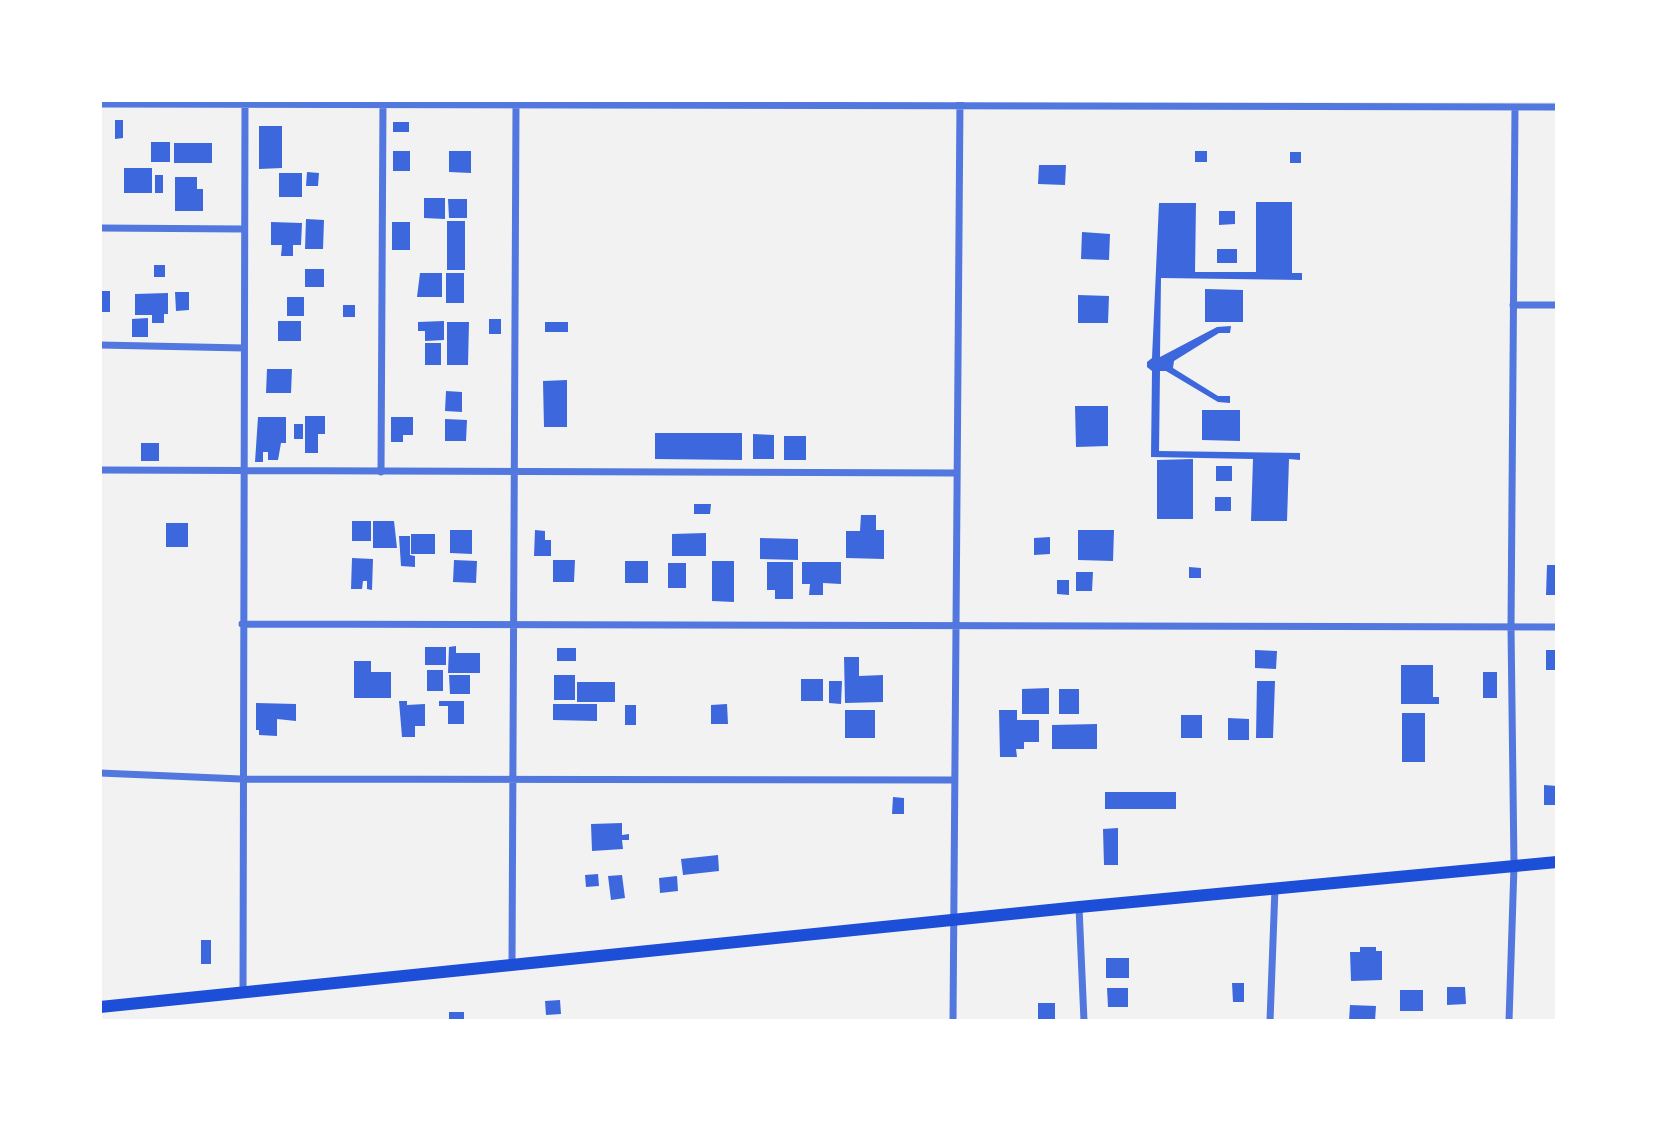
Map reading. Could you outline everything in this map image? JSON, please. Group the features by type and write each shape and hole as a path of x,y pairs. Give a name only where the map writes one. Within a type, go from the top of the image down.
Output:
{"highway":[{"path":"100,1007 1079,907 1557,862"}],"street":[{"path":"243,993 241,779 245,102"},
{"path":"381,472 383,102"},
{"path":"953,1021 960,103"},
{"path":"100,104 1268,103 1557,107"},
{"path":"512,964 515,779 516,105"},
{"path":"1509,1021 1514,866 1511,627 1515,107"},
{"path":"100,228 244,229"},
{"path":"1513,304 1557,304"},
{"path":"100,345 244,348"},
{"path":"100,470 957,473"},
{"path":"242,624 1557,627"},
{"path":"100,773 241,779 954,780"},
{"path":"1270,1021 1275,888"},
{"path":"1079,907 1084,1021"}],"building":[{"path":"115,120 123,120 123,138 115,139"},
{"path":"393,122 409,122 409,132 393,132"},
{"path":"259,126 282,126 282,168 259,169"},
{"path":"151,142 170,142 170,162 151,162"},
{"path":"174,143 212,143 212,163 174,163"},
{"path":"393,151 410,151 410,171 393,171"},
{"path":"449,151 471,151 471,173 449,172"},
{"path":"1195,151 1207,151 1207,162 1195,162"},
{"path":"1290,152 1301,152 1301,163 1290,163"},
{"path":"1039,165 1066,165 1065,185 1038,184"},
{"path":"124,168 152,168 152,193 124,193"},
{"path":"307,172 319,173 318,186 306,186"},
{"path":"279,173 302,173 302,197 279,197"},
{"path":"155,175 163,175 163,193 155,193"},
{"path":"175,177 197,177 197,189 203,189 203,211 175,211"},
{"path":"424,198 445,198 445,219 424,218"},
{"path":"448,199 467,199 467,218 449,218"},
{"path":"1256,202 1292,202 1292,273 1302,273 1302,280 1161,278 1160,357 1217,327 1231,326 1230,333 1219,333 1174,361 1173,368 1218,396 1230,396 1230,403 1218,402 1166,371 1160,371 1159,451 1300,453 1300,460 1289,459 1287,521 1251,521 1253,459 1151,457 1152,371 1147,367 1147,362 1152,358 1159,203 1196,203 1195,272 1256,272"},
{"path":"1219,211 1235,211 1235,224 1219,225"},
{"path":"306,219 324,220 323,249 305,249"},
{"path":"447,221 465,221 465,270 447,270"},
{"path":"271,222 302,223 301,245 293,245 293,256 281,256 282,245 271,245"},
{"path":"392,222 410,222 410,250 392,250"},
{"path":"1082,232 1110,234 1109,260 1081,259"},
{"path":"1217,249 1237,249 1237,263 1217,263"},
{"path":"154,265 165,265 165,277 154,277"},
{"path":"305,269 324,269 324,287 305,287"},
{"path":"420,273 442,273 442,297 417,297"},
{"path":"446,273 464,273 464,303 446,303"},
{"path":"1205,289 1243,290 1243,322 1205,322"},
{"path":"100,291 110,291 110,312 100,312"},
{"path":"175,292 189,292 189,310 176,311"},
{"path":"168,293 168,314 164,314 164,323 152,323 152,315 135,315 135,294"},
{"path":"1078,295 1109,296 1108,323 1078,323"},
{"path":"287,297 304,297 304,316 287,316"},
{"path":"343,305 355,305 355,317 343,317"},
{"path":"148,318 148,337 132,337 132,319"},
{"path":"489,319 501,319 501,334 489,334"},
{"path":"278,321 301,321 301,341 278,341"},
{"path":"444,321 444,340 425,341 425,331 418,331 418,322"},
{"path":"447,322 469,322 468,365 447,365"},
{"path":"545,322 568,322 568,332 545,332"},
{"path":"425,343 441,343 441,365 425,365"},
{"path":"267,369 292,369 291,393 266,393"},
{"path":"567,380 567,427 544,427 543,381"},
{"path":"446,391 462,392 462,412 445,411"},
{"path":"1075,406 1108,406 1108,446 1076,447"},
{"path":"1202,410 1240,410 1240,441 1202,440"},
{"path":"305,416 325,416 325,434 318,434 318,453 305,453"},
{"path":"258,417 286,417 286,443 281,443 278,460 268,460 268,452 263,452 263,462 255,462"},
{"path":"391,417 413,417 413,435 403,435 403,442 391,442"},
{"path":"445,419 467,420 466,441 445,441"},
{"path":"294,424 303,424 303,439 294,439"},
{"path":"655,433 742,433 742,460 655,459"},
{"path":"753,434 774,435 774,459 753,459"},
{"path":"784,436 806,436 806,460 784,460"},
{"path":"141,443 159,443 159,461 141,461"},
{"path":"1193,459 1193,519 1157,519 1157,460"},
{"path":"1216,466 1232,466 1232,481 1216,481"},
{"path":"1215,497 1231,497 1231,511 1215,511"},
{"path":"694,504 711,504 710,514 694,514"},
{"path":"861,515 876,515 876,530 884,530 884,559 846,558 846,531 860,531"},
{"path":"352,521 371,521 371,541 352,541"},
{"path":"373,521 394,521 397,548 373,548"},
{"path":"166,523 188,523 188,547 166,547"},
{"path":"450,530 472,530 472,554 450,553"},
{"path":"535,530 545,531 545,540 551,540 551,556 534,556"},
{"path":"1078,530 1114,530 1113,561 1078,560"},
{"path":"706,533 706,556 672,556 672,534"},
{"path":"411,534 435,534 435,554 411,554"},
{"path":"399,536 410,536 410,555 415,556 415,567 401,566"},
{"path":"1050,537 1050,554 1034,555 1034,538"},
{"path":"760,538 798,539 798,560 760,559"},
{"path":"352,558 373,559 372,590 367,589 367,581 363,581 362,589 351,589"},
{"path":"454,560 477,561 476,583 453,582"},
{"path":"553,560 575,560 574,582 553,582"},
{"path":"625,561 648,561 648,583 625,583"},
{"path":"712,561 734,561 734,602 712,601"},
{"path":"767,562 793,562 793,599 775,599 775,590 767,590"},
{"path":"802,562 841,562 841,584 823,583 823,595 809,595 810,584 802,584"},
{"path":"668,563 686,563 686,588 668,588"},
{"path":"1547,565 1557,565 1557,595 1546,595"},
{"path":"1189,567 1201,568 1201,578 1189,578"},
{"path":"1076,572 1093,572 1092,591 1076,591"},
{"path":"1057,580 1069,580 1069,595 1057,594"},
{"path":"456,646 456,653 480,653 480,673 448,673 449,647"},
{"path":"425,647 446,647 446,665 425,665"},
{"path":"557,648 576,648 576,661 557,661"},
{"path":"1255,650 1277,651 1276,669 1255,668"},
{"path":"1546,650 1557,650 1557,670 1546,670"},
{"path":"844,657 859,657 859,676 883,675 883,702 845,703"},
{"path":"354,661 371,661 371,672 391,672 391,698 354,698"},
{"path":"1401,665 1433,665 1433,697 1439,697 1439,704 1401,704"},
{"path":"427,670 443,670 443,691 427,691"},
{"path":"1483,672 1497,672 1497,698 1483,698"},
{"path":"449,675 470,675 470,694 450,694"},
{"path":"554,675 575,675 575,700 554,700"},
{"path":"801,679 823,679 823,701 801,701"},
{"path":"829,681 842,681 841,704 829,703"},
{"path":"1257,681 1275,681 1273,738 1256,738"},
{"path":"577,682 615,682 615,702 577,702"},
{"path":"1049,688 1049,714 1022,714 1022,689"},
{"path":"1059,689 1079,689 1079,714 1059,714"},
{"path":"399,701 407,701 407,705 425,704 425,726 415,726 415,737 402,737"},
{"path":"439,701 464,701 464,724 448,724 448,706 439,706"},
{"path":"256,703 296,704 296,721 277,719 277,736 259,735 259,730 256,730"},
{"path":"553,704 597,704 597,721 553,720"},
{"path":"727,704 728,724 711,724 711,705"},
{"path":"625,705 636,705 636,725 625,725"},
{"path":"845,710 875,710 875,738 845,738"},
{"path":"999,710 1017,710 1017,720 1039,720 1039,742 1024,742 1024,749 1016,749 1017,757 1000,757"},
{"path":"1402,713 1425,713 1425,762 1402,762"},
{"path":"1181,715 1202,715 1202,738 1181,738"},
{"path":"1228,718 1249,719 1249,740 1228,740"},
{"path":"1097,724 1097,749 1052,749 1052,725"},
{"path":"1544,785 1557,786 1557,805 1544,805"},
{"path":"1105,792 1176,792 1176,809 1105,809"},
{"path":"893,797 904,798 904,814 892,814"},
{"path":"622,823 622,835 629,834 629,840 622,840 623,849 592,851 591,824"},
{"path":"1118,828 1118,865 1104,865 1103,829"},
{"path":"718,855 719,871 683,875 681,859"},
{"path":"598,874 599,886 586,887 585,875"},
{"path":"622,875 625,898 611,900 608,876"},
{"path":"677,876 678,891 660,893 659,878"},
{"path":"201,940 211,940 211,964 201,964"},
{"path":"1360,947 1376,947 1376,951 1382,951 1382,980 1351,981 1350,952 1360,952"},
{"path":"1106,958 1129,958 1129,978 1106,978"},
{"path":"1232,983 1244,983 1244,1002 1233,1002"},
{"path":"1447,987 1465,987 1466,1004 1447,1005"},
{"path":"1107,988 1128,988 1128,1007 1108,1007"},
{"path":"1400,990 1423,990 1423,1011 1400,1011"},
{"path":"560,1000 561,1014 546,1015 545,1001"},
{"path":"1038,1003 1055,1003 1055,1021 1038,1021"},
{"path":"1350,1005 1376,1006 1375,1021 1349,1021"},
{"path":"449,1012 464,1012 464,1021 449,1021"}]}
